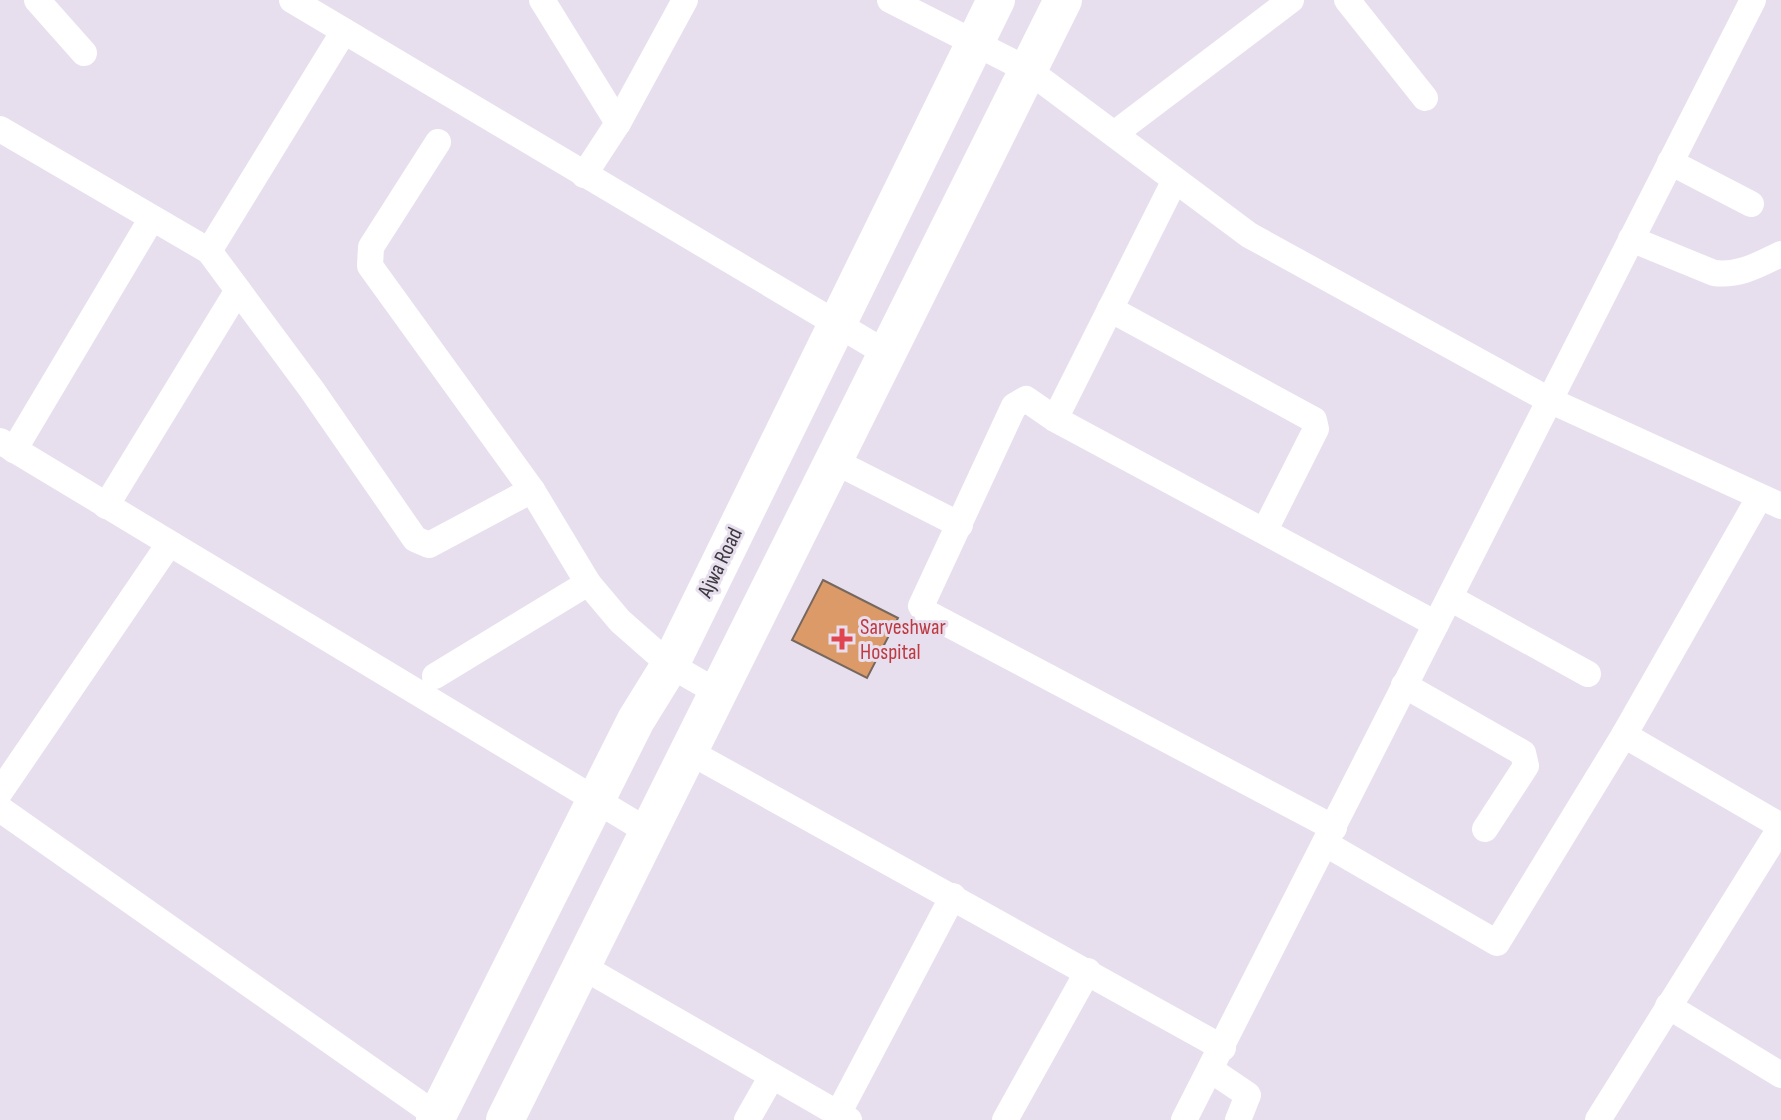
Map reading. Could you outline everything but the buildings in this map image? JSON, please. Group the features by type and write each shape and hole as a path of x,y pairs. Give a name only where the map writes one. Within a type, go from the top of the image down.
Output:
{"main road":[{"name":"Ajwa Road","path":"436,1118 636,720 670,665 996,0"},
{"path":"505,1120 1063,0"}],"street":[{"path":"37,0 84,53"},
{"path":"292,0 886,353"},
{"path":"542,0 618,123"},
{"path":"584,175 618,123 685,0"},
{"path":"890,0 1028,70 1249,235 1549,400 1770,502 1497,943 1330,836 927,613 921,606 923,599 1014,406 1026,399 1055,419 1436,624"},
{"path":"1114,134 1291,0"},
{"path":"1347,0 1425,98"},
{"path":"1184,1120 1753,0"},
{"path":"209,251 344,31"},
{"path":"0,129 209,251 312,390 415,539 429,545 532,490"},
{"path":"438,142 371,247 370,266 532,490 588,583 620,621 670,665 717,692"},
{"path":"1670,162 1751,204"},
{"path":"1055,419 1175,180"},
{"path":"152,218 7,446 649,832"},
{"path":"1631,239 1714,273 1743,272 1781,254"},
{"path":"106,506 238,290"},
{"path":"1110,309 1314,420 1316,429 1265,530"},
{"path":"832,460 960,525"},
{"path":"0,792 169,544"},
{"path":"435,676 588,583"},
{"path":"1450,598 1588,674"},
{"path":"1404,685 1523,753 1526,766 1485,829"},
{"path":"1598,1120 1781,827 1624,735"},
{"path":"688,751 1088,971 1217,1059 1248,1095 1238,1120"},
{"path":"0,809 436,1118"},
{"path":"583,967 843,1117 953,896"},
{"path":"1005,1120 1088,971"},
{"path":"1668,1006 1781,1075"},
{"path":"747,1120 772,1076"}],"place":[{"name":"Sarveshwar Hospital","path":"842,639"}]}
